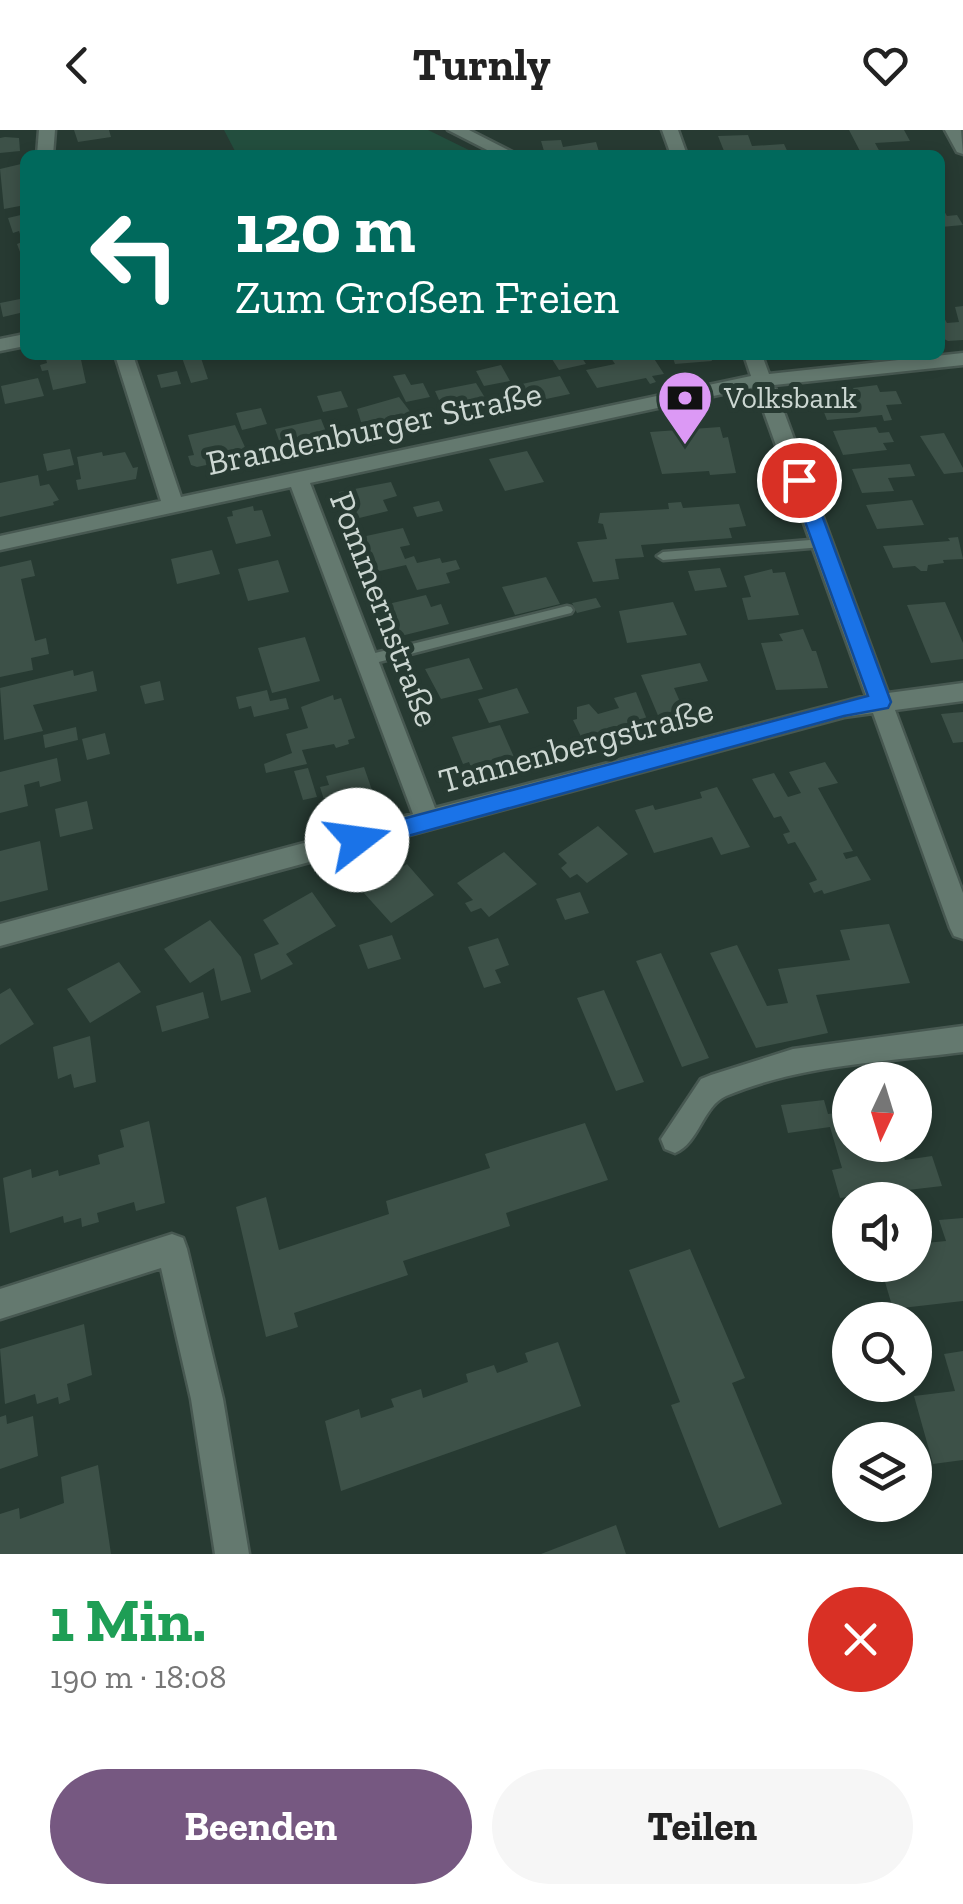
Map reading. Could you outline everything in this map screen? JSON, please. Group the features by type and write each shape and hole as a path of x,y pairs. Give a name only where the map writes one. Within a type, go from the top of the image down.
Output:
{"street":[{"path":"456,130 499,150"},
{"path":"953,130 963,149"},
{"name":"Brandenburger Straße","path":"0,543 763,380 963,359"},
{"path":"126,360 173,505"},
{"path":"756,360 963,928"},
{"name":"Pommernstraße","path":"298,478 428,822"},
{"name":"Tannenbergstraße","path":"0,936 844,708 963,692"},
{"path":"676,1139 712,1088 793,1062 963,1039"},
{"path":"0,1304 172,1249 207,1398 232,1554"}],"lane":[{"path":"663,556 822,542"},
{"path":"366,660 567,610"}],"green space":[{"path":"224,130 428,130 469,150 234,150"}],"building":[{"path":"74,130 109,130 111,137 78,142"},
{"path":"849,130 904,130 910,141 875,143 879,150 859,150"},
{"path":"748,135 752,146 784,144 787,150 724,150 718,136"},
{"path":"0,138 19,138 20,151 0,153"},
{"path":"561,140 563,147 596,142 598,150 544,150 541,141"},
{"path":"20,164 20,206 4,209 0,169"},
{"path":"945,213 957,215 963,225 945,227"},
{"path":"20,215 20,235 19,231 13,233 8,218"},
{"path":"20,299 20,313 3,317 0,303"},
{"path":"963,306 963,340 948,341 945,320 947,323 959,322 955,307"},
{"path":"46,360 81,360 86,383 53,390 48,370 42,371 40,365"},
{"path":"183,360 202,360 208,379 191,383"},
{"path":"553,360 583,360 586,364 559,370"},
{"path":"612,360 655,360 664,374 652,376 656,382 650,384 646,378 597,388 586,370 615,364"},
{"path":"674,360 712,361 675,364"},
{"path":"501,365 510,381 484,386 476,371"},
{"path":"177,371 181,384 161,388 157,375"},
{"path":"405,374 411,385 423,383 430,397 406,402 393,376"},
{"path":"560,376 570,394 527,403 517,385"},
{"path":"38,378 44,396 5,404 1,386"},
{"path":"476,383 493,411 448,420 435,391"},
{"path":"877,385 880,392 896,391 902,404 886,405 892,420 884,421 882,415 827,420 818,397 856,394 853,388"},
{"path":"341,391 348,407 323,412 317,396"},
{"path":"399,397 421,426 366,438 357,409"},
{"path":"261,408 267,424 242,430 236,413"},
{"path":"321,419 329,439 282,449 275,429"},
{"path":"235,425 249,456 191,465 188,456 194,455 188,435"},
{"path":"720,427 723,438 728,437 736,473 662,474 650,432"},
{"path":"876,427 879,433 889,432 894,442 883,443 887,450 843,455 833,431"},
{"path":"944,433 963,472 944,474 920,436"},
{"path":"70,449 74,465 47,471 43,454"},
{"path":"527,451 544,482 505,491 489,459"},
{"path":"102,452 103,456 125,452 133,468 138,467 136,479 78,490 76,480 81,479 77,457"},
{"path":"910,464 915,476 888,478 894,491 862,493 852,469"},
{"path":"38,475 40,486 49,484 59,500 54,505 0,517 0,483"},
{"path":"391,482 397,496 383,500 388,511 351,520 339,492"},
{"path":"912,500 924,525 877,529 866,505"},
{"path":"439,501 443,511 417,517 413,507"},
{"path":"681,502 683,508 739,504 746,526 729,528 732,538 641,545 644,557 615,559 619,579 593,582 577,542 607,539 603,524 598,523 600,513 669,509 668,503"},
{"path":"253,506 254,511 262,510 271,536 236,544 227,517 233,516 232,511"},
{"path":"403,528 410,545 400,547 405,559 414,556 417,563 440,558 442,563 456,560 460,569 446,573 450,583 417,590 406,565 371,573 357,538"},
{"path":"958,537 963,559 928,565 927,571 915,566 893,568 883,546 950,541 948,538"},
{"path":"212,550 220,574 177,584 171,559"},
{"path":"31,560 35,576 21,579 35,641 46,638 49,654 31,658 33,670 0,677 0,567"},
{"path":"278,560 289,592 248,601 238,569"},
{"path":"720,568 727,587 695,591 688,571"},
{"path":"772,569 773,573 785,572 799,615 748,620 742,598 751,597 744,576"},
{"path":"546,577 560,604 515,615 502,587"},
{"path":"426,595 431,607 441,604 449,624 397,637 384,605"},
{"path":"596,598 601,607 577,613 572,603"},
{"path":"673,602 687,635 627,643 619,611"},
{"path":"945,602 963,643 963,659 931,663 907,605"},
{"path":"803,629 812,651 816,651 828,688 776,690 761,643 783,641 779,634"},
{"path":"305,637 320,681 272,693 258,648"},
{"path":"469,658 483,689 441,699 425,669"},
{"path":"700,663 708,681 674,688 688,720 662,725 641,675"},
{"path":"73,670 74,676 93,671 97,691 33,705 43,731 4,740 0,688"},
{"path":"160,681 164,700 145,704 140,686"},
{"path":"517,688 529,713 489,723 478,699"},
{"path":"267,690 270,701 286,698 289,709 254,717 251,706 239,709 236,697"},
{"path":"636,692 650,727 632,731 634,735 625,737 627,743 603,749 601,744 586,747 573,720 577,719 577,707 589,704 598,714 619,708 614,698"},
{"path":"333,695 334,700 341,698 355,738 336,748 334,744 302,750 307,764 266,773 264,764 292,753 286,734 308,728 301,707"},
{"path":"963,712 963,742 953,743 941,714"},
{"path":"500,725 517,764 474,775 469,762 463,764 452,737"},
{"path":"76,727 78,740 45,748 43,735"},
{"path":"105,733 110,754 87,760 82,739"},
{"path":"57,758 61,781 40,787 39,781 24,785 28,806 0,813 0,772"},
{"path":"825,762 838,783 818,788 853,851 843,853 846,859 857,856 871,880 824,894 822,890 814,893 809,883 817,880 795,842 788,844 783,834 790,832 781,816 774,818 752,779 774,773 788,797 801,793 789,772"},
{"path":"364,767 381,816 342,826 335,804 326,806 320,787 329,785 326,776"},
{"path":"308,768 317,797 303,800 294,771"},
{"path":"717,787 750,847 721,855 712,837 654,853 635,810 653,805 655,810 702,798 700,792"},
{"path":"87,801 93,829 60,837 55,809"},
{"path":"598,826 628,854 587,883 577,874 570,878 561,868 567,863 558,854"},
{"path":"40,841 48,890 0,902 0,851"},
{"path":"504,852 537,884 489,917 481,908 471,912 465,903 473,900 457,883"},
{"path":"407,864 434,895 391,923 363,892"},
{"path":"312,892 336,926 286,954 293,964 261,980 254,954 279,944 263,920"},
{"path":"580,892 589,913 565,920 556,899"},
{"path":"210,920 241,957 251,992 221,1001 214,968 190,983 164,949"},
{"path":"889,924 910,983 816,995 828,1033 756,1048 710,953 737,945 767,1006 788,1003 778,969 850,960 840,930"},
{"path":"392,935 401,959 368,969 359,945"},
{"path":"498,938 509,965 495,970 501,983 484,988 468,947"},
{"path":"661,953 709,1058 682,1067 636,961"},
{"path":"119,962 141,992 90,1023 67,989"},
{"path":"10,988 34,1024 0,1045 0,994"},
{"path":"604,990 644,1082 616,1091 577,998"},
{"path":"203,992 209,1018 162,1032 156,1006"},
{"path":"90,1036 96,1082 74,1088 71,1074 58,1079 53,1047"},
{"path":"824,1100 828,1114 832,1113 832,1134 830,1127 788,1133 781,1105"},
{"path":"149,1121 165,1203 136,1211 134,1202 97,1213 99,1222 82,1227 81,1218 64,1223 63,1216 10,1233 3,1178 31,1169 32,1178 58,1170 59,1176 100,1164 98,1155 124,1147 120,1130"},
{"path":"585,1123 608,1180 506,1213 510,1226 403,1261 408,1275 294,1313 298,1327 266,1337 236,1207 266,1197 279,1250 389,1214 386,1201 490,1168 485,1154"},
{"path":"932,1156 942,1186 932,1187 932,1182 835,1182 832,1170 842,1168 840,1162 932,1162"},
{"path":"963,1218 963,1301 932,1305 891,1302 885,1282 932,1282 932,1242 946,1241 939,1220"},
{"path":"690,1249 745,1378 732,1383 782,1504 719,1528 671,1405 680,1402 629,1270"},
{"path":"84,1324 92,1375 67,1384 70,1400 59,1404 58,1397 37,1404 35,1394 5,1404 0,1349"},
{"path":"558,1342 581,1406 341,1491 325,1421 359,1409 361,1418 394,1407 391,1399 421,1389 423,1398 468,1382 466,1374 494,1365 497,1373 528,1362 525,1353"},
{"path":"963,1351 963,1460 933,1464 932,1422 921,1422 916,1402 932,1402 932,1394 955,1391 944,1354"},
{"path":"6,1415 7,1424 33,1416 38,1456 0,1469 0,1417"},
{"path":"98,1465 111,1554 0,1554 0,1514 19,1508 20,1519 64,1503 61,1477"},
{"path":"616,1525 626,1554 541,1554"}],"place":[{"name":"Volksbank","path":"685,447"}],"route":[{"path":"357,840 844,708 880,702 799,480"}]}
